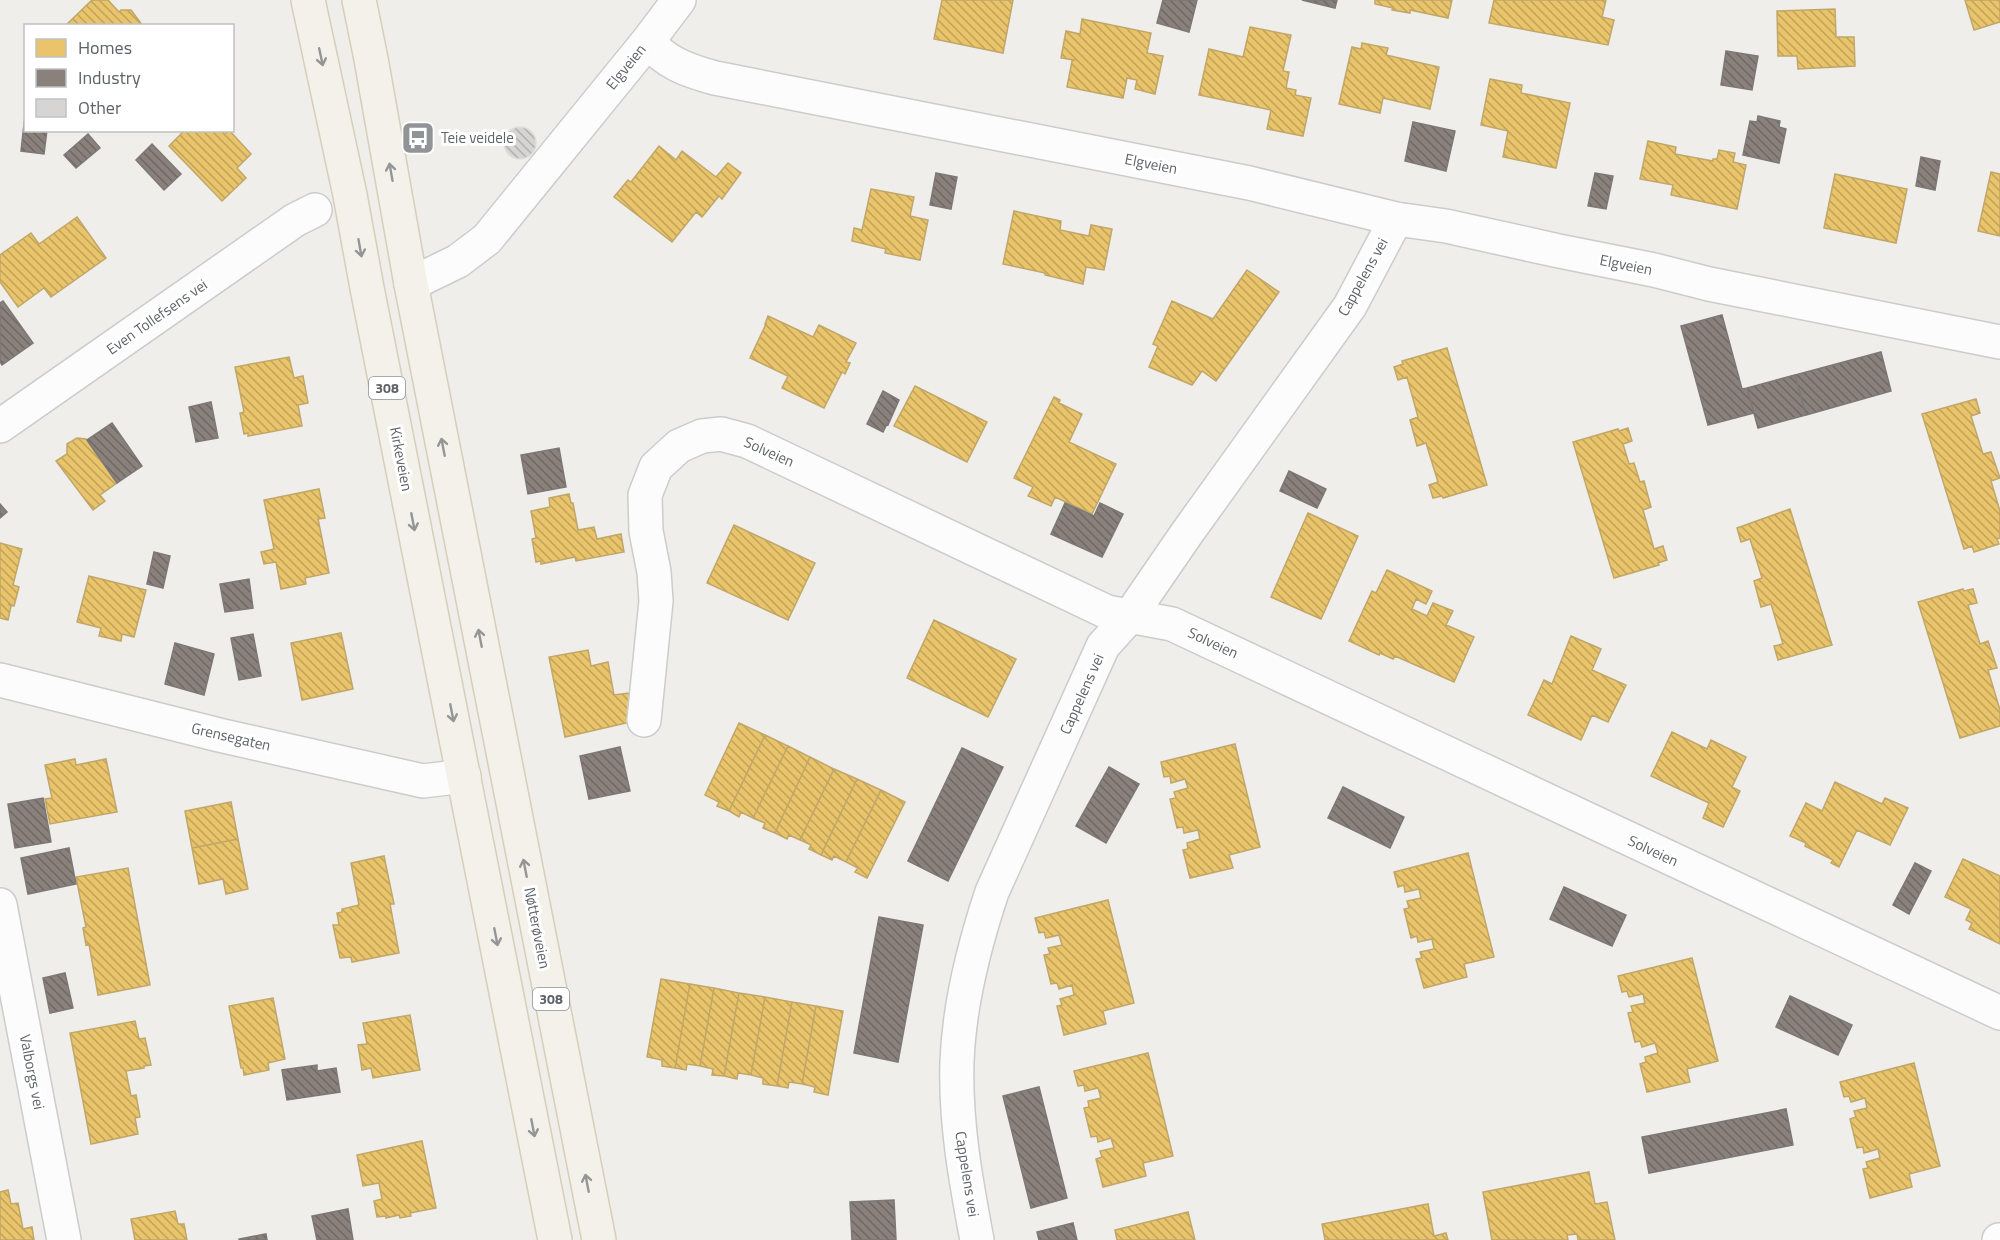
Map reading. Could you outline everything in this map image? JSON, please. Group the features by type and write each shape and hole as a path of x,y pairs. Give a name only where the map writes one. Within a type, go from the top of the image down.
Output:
{"main road":[{"name":"Kirkeveien","path":"308,0 350,195 464,776"},
{"path":"316,0 369,46"},
{"name":"308","path":"359,0 411,284"},
{"name":"Nøtterøveien","path":"411,284 599,1240"},
{"name":"308","path":"464,776 555,1240"}],"street":[{"path":"648,41 679,0"},
{"name":"Elgveien","path":"411,284 458,261 487,239 648,41 657,52 672,63 715,78 1249,183 1396,219 1446,226 1654,270 1709,284 2000,342"},
{"name":"Even Tollefsens vei","path":"0,426 295,220 315,210"},
{"name":"Cappelens vei","path":"977,1240 959,1123 957,1062 965,990 980,928 992,892 1103,646 1130,616 1187,532 1350,306 1396,219"},
{"name":"Solveien","path":"644,720 656,601 654,572 646,531 645,495 656,467 679,447 702,436 721,434 747,441 1107,612 1180,627 2000,1013"},
{"name":"Grensegaten","path":"0,680 219,735 423,781 464,776"},
{"name":"Valborgs vei","path":"0,905 64,1240"}],"building: Homes":[{"path":"92,0 108,0 119,12 131,10 142,24 67,24"},
{"path":"942,0 1013,0 1003,53 934,39"},
{"path":"1375,0 1452,0 1448,18 1410,10 1410,13 1392,10 1393,8 1375,4"},
{"path":"1494,0 1606,0 1602,17 1614,20 1608,45 1489,23"},
{"path":"1965,0 2000,0 2000,22 1974,30"},
{"path":"1835,9 1836,37 1854,37 1855,66 1798,69 1797,56 1778,56 1777,11"},
{"path":"1082,19 1151,33 1147,53 1163,56 1155,94 1135,89 1137,80 1127,78 1123,98 1067,87 1074,60 1061,58 1066,31 1080,34"},
{"path":"1250,27 1291,35 1283,71 1289,72 1286,88 1296,90 1295,95 1311,98 1303,136 1267,129 1271,110 1199,95 1209,49 1243,57"},
{"path":"1362,43 1388,48 1386,55 1439,67 1430,109 1383,98 1380,113 1339,104 1352,47 1361,49"},
{"path":"1490,79 1522,85 1521,93 1570,103 1556,168 1503,157 1508,131 1481,125"},
{"path":"183,132 231,132 251,154 237,168 246,178 222,201 169,146"},
{"path":"1648,141 1676,147 1675,154 1713,161 1717,159 1719,150 1735,153 1733,162 1746,165 1737,209 1671,195 1673,185 1640,179"},
{"path":"659,146 676,160 682,151 716,177 728,163 741,173 722,199 719,196 702,217 696,212 672,242 614,197 628,180 631,182"},
{"path":"1991,172 2000,174 2000,236 1978,231"},
{"path":"1835,174 1907,189 1896,243 1824,228"},
{"path":"871,189 914,197 910,216 928,220 920,260 885,253 886,249 852,241 854,228 862,230"},
{"path":"1014,211 1061,221 1060,230 1089,236 1091,225 1112,229 1104,270 1086,267 1083,284 1003,264"},
{"path":"77,217 106,258 51,297 44,288 18,307 0,282 0,255 31,233 39,244"},
{"path":"1247,270 1279,292 1216,381 1202,371 1192,385 1149,367 1158,346 1153,344 1172,301 1213,319"},
{"path":"768,316 813,337 819,325 856,343 846,362 850,363 845,374 842,372 824,408 782,388 788,376 750,358"},
{"path":"1447,348 1487,485 1443,498 1442,496 1433,498 1429,485 1438,482 1426,443 1417,446 1410,420 1418,417 1407,377 1398,380 1394,367 1403,364 1402,361"},
{"path":"289,357 294,378 303,376 308,403 298,405 302,426 248,436 248,433 244,434 240,413 244,412 235,367"},
{"path":"915,386 987,422 967,462 894,426"},
{"path":"1054,397 1060,400 1059,403 1082,414 1069,442 1116,464 1092,514 1055,497 1051,506 1028,496 1033,487 1014,478"},
{"path":"1976,399 1980,413 1971,416 1983,454 1991,452 2000,478 1991,481 2000,511 2000,538 1997,539 1999,544 1974,552 1972,546 1964,549 1922,414"},
{"path":"1628,428 1632,441 1623,444 1629,464 1634,463 1640,482 1644,481 1651,507 1643,510 1654,549 1663,546 1667,560 1658,563 1659,565 1614,578 1573,442"},
{"path":"77,438 86,439 117,483 100,495 105,501 93,510 56,461 67,454 67,444"},
{"path":"319,489 325,518 318,519 329,573 305,578 306,584 281,589 276,562 264,564 261,552 274,549 264,500"},
{"path":"569,494 578,530 594,527 597,539 621,534 624,552 576,561 575,557 541,564 541,561 536,562 532,539 536,538 531,511 550,507 549,498"},
{"path":"1790,509 1832,645 1778,660 1774,646 1783,644 1771,604 1761,607 1754,581 1762,578 1750,539 1741,542 1737,528"},
{"path":"1308,513 1358,536 1321,619 1271,597"},
{"path":"734,525 815,563 788,620 707,583"},
{"path":"0,543 22,549 13,585 19,587 14,606 8,604 11,606 8,620 0,618"},
{"path":"1387,570 1432,591 1426,604 1416,599 1412,609 1427,616 1433,603 1453,611 1446,625 1474,637 1454,682 1395,656 1393,659 1380,653 1379,655 1349,641 1372,591 1376,593"},
{"path":"89,576 146,590 134,637 122,634 121,641 99,636 101,628 77,622"},
{"path":"1963,589 1964,591 1973,589 1977,603 1968,605 1980,644 1988,641 1997,668 1988,670 2000,710 2000,726 1960,738 1918,602"},
{"path":"934,620 1016,659 988,717 907,678"},
{"path":"341,633 353,689 302,700 291,643"},
{"path":"1571,636 1601,649 1592,670 1626,685 1608,722 1592,715 1581,740 1528,715 1544,680 1552,684"},
{"path":"588,650 591,666 608,662 614,695 629,693 635,721 565,737 549,657"},
{"path":"739,723 765,735 729,811 717,806 719,802 705,795"},
{"path":"1672,732 1707,749 1711,740 1746,757 1732,787 1740,791 1723,827 1703,818 1709,803 1651,776"},
{"path":"765,735 788,746 753,818 741,812 739,817 729,811"},
{"path":"1235,744 1260,847 1229,855 1233,868 1190,878 1183,850 1188,849 1187,843 1200,839 1198,830 1184,833 1183,827 1177,828 1170,799 1176,798 1174,792 1188,788 1185,779 1171,783 1170,776 1164,777 1161,762"},
{"path":"788,746 810,757 775,833 763,828 765,823 753,818"},
{"path":"810,757 834,769 800,840 789,835 787,839 775,833"},
{"path":"75,759 76,765 106,759 117,812 50,824 45,799 52,798 45,765"},
{"path":"834,769 857,779 821,855 809,849 811,845 800,840"},
{"path":"857,779 881,790 846,862 834,856 832,860 821,855"},
{"path":"1835,782 1882,804 1885,798 1908,808 1890,845 1857,830 1839,867 1831,863 1833,860 1790,836 1806,803 1822,811"},
{"path":"881,790 905,802 867,878 855,872 858,868 846,862"},
{"path":"231,802 238,839 192,848 185,811"},
{"path":"238,839 248,889 226,894 223,879 199,884 192,848"},
{"path":"1468,853 1494,957 1464,964 1467,977 1424,988 1416,959 1422,958 1420,952 1434,949 1432,939 1418,942 1417,936 1411,938 1404,909 1409,908 1407,901 1421,898 1419,889 1405,892 1404,885 1398,887 1394,872"},
{"path":"384,856 394,904 390,904 399,953 352,962 351,957 340,958 333,925 339,925 337,913 342,912 342,909 359,905 351,863"},
{"path":"1963,859 2000,876 2000,944 1969,929 1972,923 1966,920 1971,909 1945,897"},
{"path":"128,868 150,985 98,995 89,944 86,945 83,928 86,927 76,877"},
{"path":"1108,900 1134,1003 1103,1011 1106,1024 1064,1035 1057,1006 1062,1005 1060,999 1074,995 1072,985 1059,989 1057,983 1051,984 1044,955 1050,954 1048,948 1062,945 1059,935 1046,938 1044,932 1039,933 1035,918"},
{"path":"1692,958 1718,1061 1687,1069 1690,1082 1647,1092 1640,1064 1646,1062 1645,1057 1658,1053 1655,1043 1642,1047 1640,1041 1635,1042 1628,1013 1633,1012 1631,1006 1645,1003 1643,994 1629,997 1627,991 1622,992 1618,976"},
{"path":"661,979 690,984 675,1068 662,1066 662,1060 647,1057"},
{"path":"690,984 714,988 700,1066 687,1064 686,1070 675,1068"},
{"path":"714,988 739,993 724,1076 712,1075 713,1069 700,1066"},
{"path":"739,993 765,997 751,1075 738,1073 737,1079 724,1076"},
{"path":"765,997 792,1002 777,1086 763,1084 763,1078 751,1075"},
{"path":"273,998 285,1059 268,1063 269,1070 244,1075 229,1006"},
{"path":"792,1002 816,1006 802,1084 789,1082 788,1088 777,1086"},
{"path":"816,1006 843,1011 828,1095 814,1092 815,1087 802,1084"},
{"path":"410,1015 420,1070 373,1078 371,1068 362,1070 358,1045 367,1044 363,1023"},
{"path":"135,1021 139,1039 145,1038 151,1065 126,1071 131,1096 136,1095 140,1117 135,1118 138,1134 91,1144 70,1033"},
{"path":"1148,1053 1173,1156 1143,1163 1146,1176 1103,1187 1096,1159 1102,1157 1100,1151 1114,1148 1111,1138 1098,1142 1097,1136 1091,1137 1084,1108 1089,1107 1088,1101 1101,1098 1098,1088 1085,1091 1084,1085 1078,1086 1074,1071"},
{"path":"1914,1063 1940,1166 1909,1174 1912,1187 1870,1198 1863,1169 1868,1168 1866,1162 1880,1158 1878,1149 1864,1153 1863,1147 1857,1148 1850,1119 1856,1117 1854,1111 1867,1108 1865,1098 1851,1102 1849,1096 1844,1097 1840,1082"},
{"path":"422,1141 436,1208 410,1213 411,1216 400,1218 399,1215 386,1218 386,1216 377,1217 374,1201 382,1199 379,1183 363,1186 357,1155"},
{"path":"1589,1172 1595,1204 1607,1202 1615,1240 1578,1240 1577,1234 1567,1235 1568,1240 1492,1240 1483,1192"},
{"path":"8,1190 11,1204 18,1203 23,1229 32,1227 34,1240 0,1240 0,1192"},
{"path":"1428,1204 1434,1236 1446,1233 1448,1240 1325,1240 1322,1224"},
{"path":"175,1211 178,1224 184,1224 187,1240 135,1240 131,1219"},
{"path":"1188,1212 1195,1240 1117,1240 1115,1230"}],"building: Industry":[{"path":"1163,0 1197,0 1189,32 1157,23"},
{"path":"1302,0 1337,0 1335,8"},
{"path":"1726,51 1758,56 1752,90 1721,85"},
{"path":"1758,116 1780,121 1779,127 1786,129 1779,163 1743,155 1750,121 1757,122"},
{"path":"1413,122 1455,131 1446,171 1405,161"},
{"path":"24,124 24,132 47,132 44,154 21,151"},
{"path":"88,134 100,148 76,168 64,155"},
{"path":"152,144 181,174 164,190 136,160"},
{"path":"1921,157 1940,161 1935,190 1916,186"},
{"path":"936,173 957,177 951,209 930,205"},
{"path":"1595,173 1613,176 1606,209 1588,206"},
{"path":"3,301 33,343 2,365 0,362 0,303"},
{"path":"1722,315 1742,389 1747,388 1754,413 1708,425 1681,326"},
{"path":"1881,352 1891,391 1806,415 1795,375"},
{"path":"1795,375 1806,415 1758,428 1747,388"},
{"path":"883,391 899,400 883,432 867,424"},
{"path":"211,402 218,438 196,442 189,407"},
{"path":"112,423 142,466 117,483 87,440"},
{"path":"559,448 566,487 528,494 521,455"},
{"path":"1289,471 1326,489 1317,508 1280,491"},
{"path":"1065,503 1094,516 1100,503 1123,514 1102,557 1051,534"},
{"path":"0,504 7,512 0,518"},
{"path":"154,552 170,556 163,588 147,584"},
{"path":"249,579 253,608 225,612 220,584"},
{"path":"253,634 261,676 239,680 231,638"},
{"path":"175,643 214,654 204,695 165,684"},
{"path":"620,747 630,791 589,799 580,756"},
{"path":"962,748 1003,767 948,881 908,861"},
{"path":"1109,767 1139,784 1106,843 1076,826"},
{"path":"1343,787 1404,817 1390,848 1328,818"},
{"path":"43,798 51,842 15,848 8,804"},
{"path":"69,848 76,884 28,894 21,858"},
{"path":"1915,863 1931,871 1909,914 1893,905"},
{"path":"1564,887 1626,915 1612,946 1550,919"},
{"path":"879,917 923,925 898,1062 854,1053"},
{"path":"65,973 73,1008 50,1013 43,978"},
{"path":"1790,996 1852,1025 1838,1055 1776,1027"},
{"path":"317,1065 317,1071 336,1068 340,1092 287,1100 282,1070"},
{"path":"1039,1087 1067,1198 1031,1208 1003,1096"},
{"path":"1786,1109 1793,1145 1649,1173 1642,1137"},
{"path":"894,1200 896,1240 852,1240 850,1202"},
{"path":"348,1209 353,1240 317,1240 312,1216"},
{"path":"1073,1223 1077,1240 1039,1240 1037,1232"},
{"path":"266,1234 267,1240 239,1240 239,1239"}],"building: Other":[{"path":"520,127 531,132 536,143 531,154 520,159 509,154 504,143 509,132"}],"place":[{"name":"Teie veidele","path":"418,138"}]}
